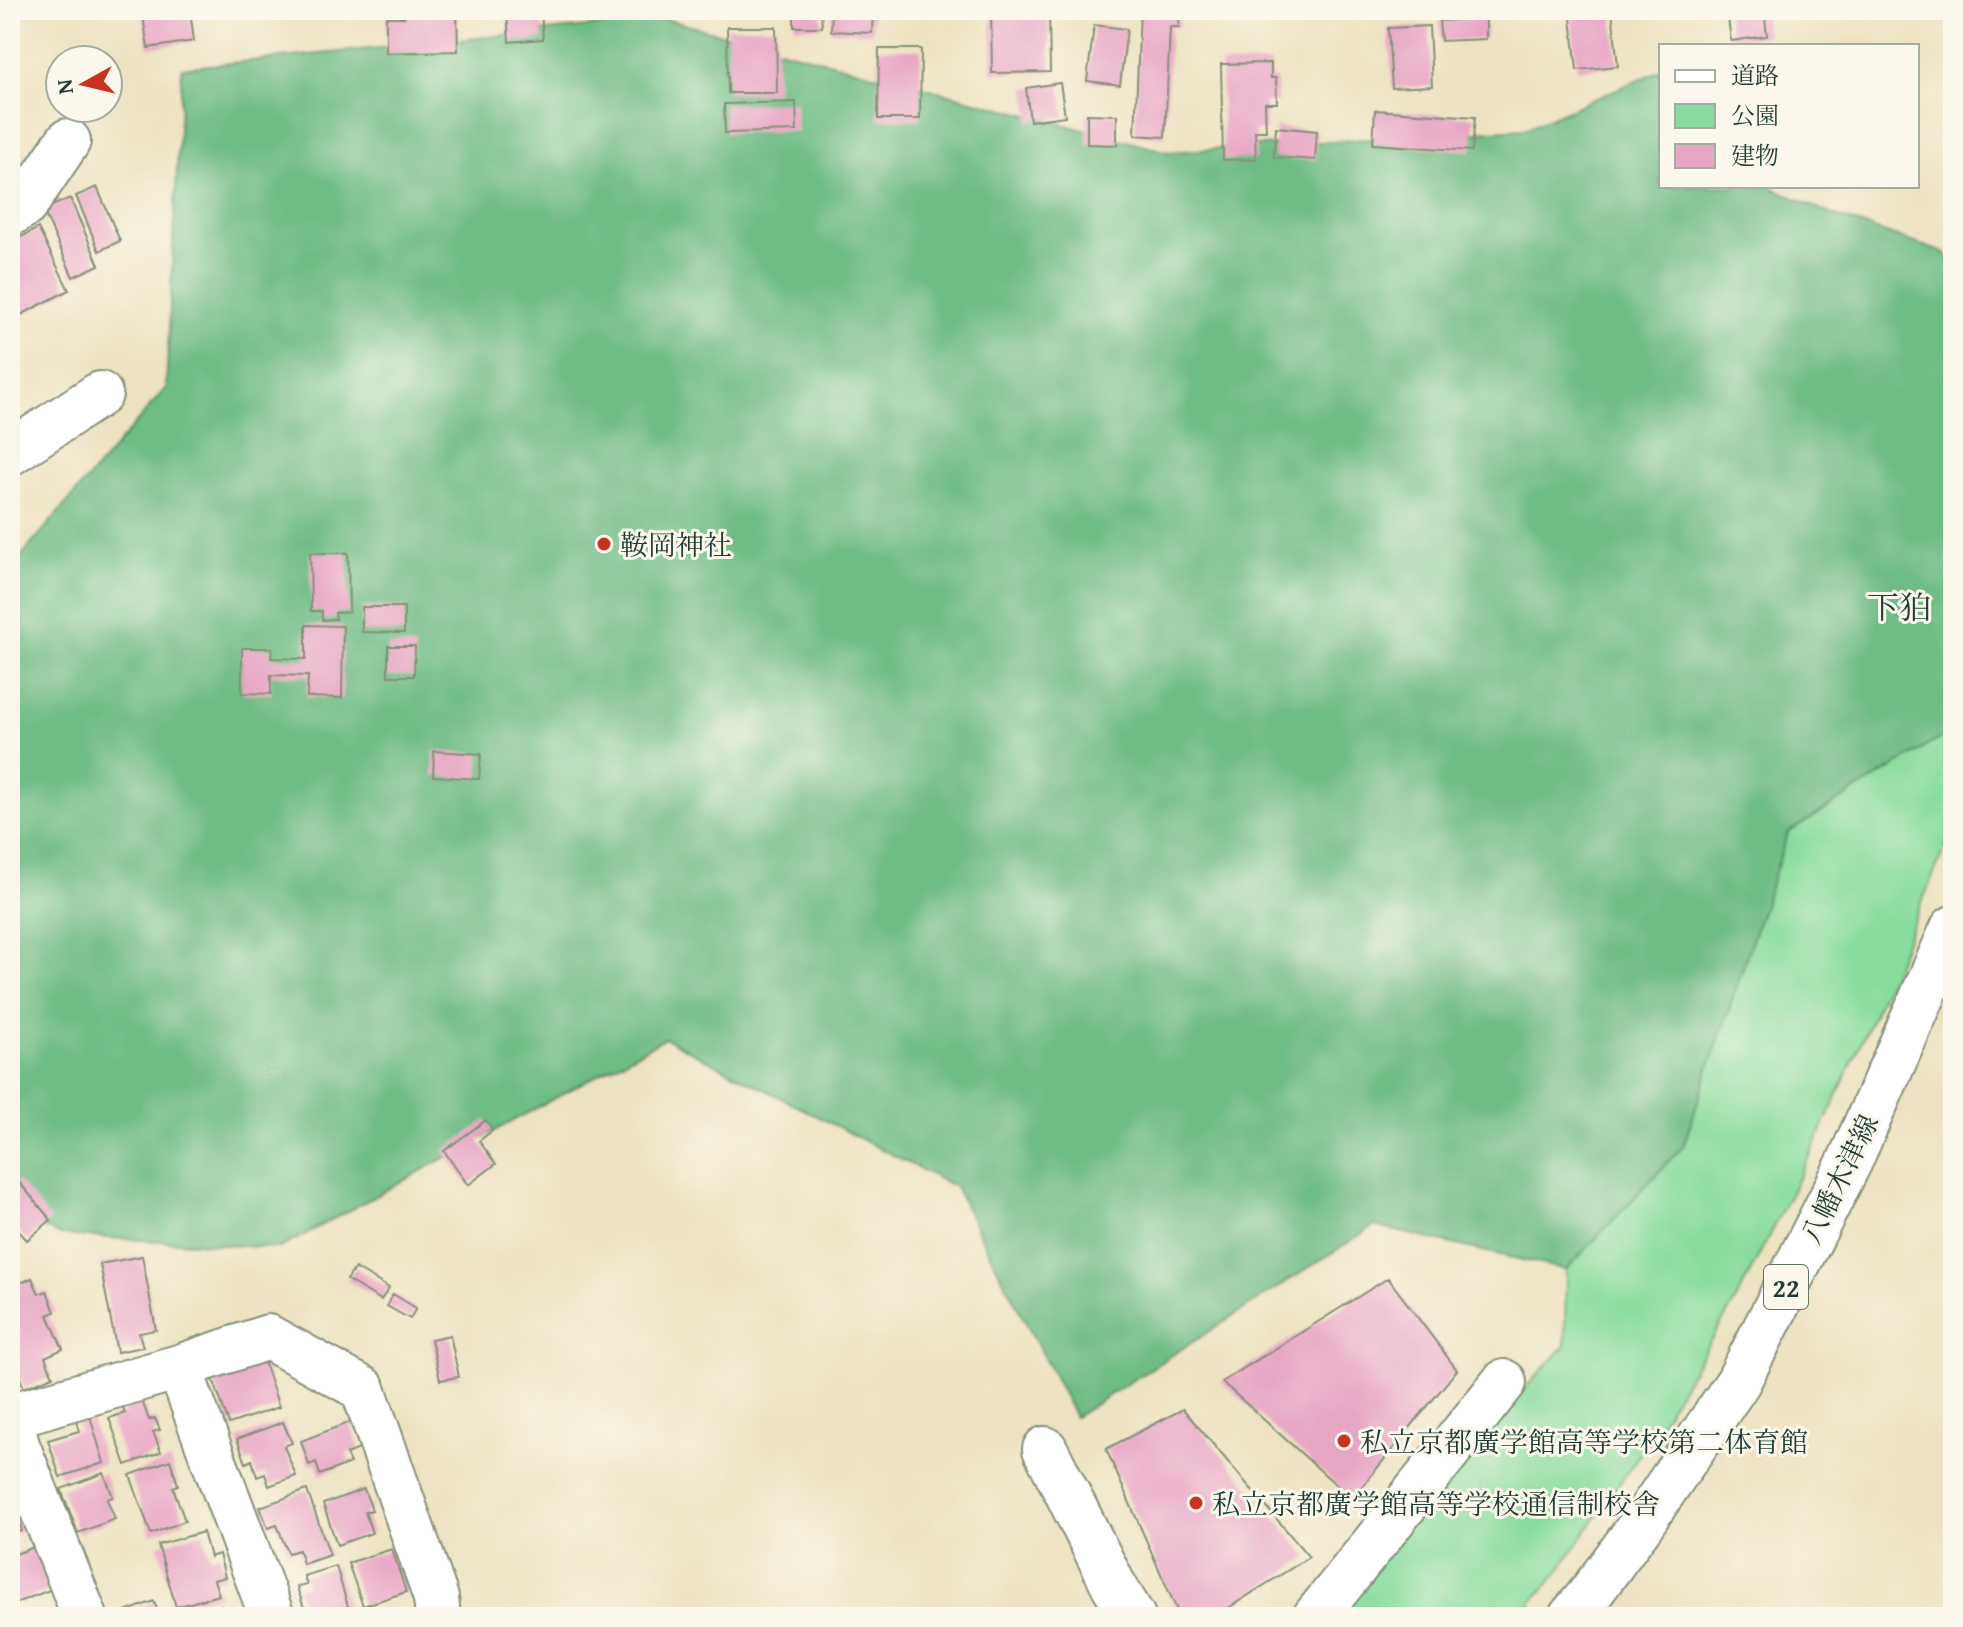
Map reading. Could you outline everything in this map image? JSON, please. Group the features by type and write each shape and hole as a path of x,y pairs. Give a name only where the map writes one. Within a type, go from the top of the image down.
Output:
{"street":[{"path":"10,214 25,205 68,141"},
{"path":"10,453 100,394"},
{"name":"八幡木津線","path":"1571,1617 1640,1526 1738,1382 1849,1163 1953,928"},
{"path":"85,1617 12,1431 179,1367 268,1337 363,1389 436,1598 438,1617"},
{"path":"179,1367 272,1617"},
{"path":"1315,1617 1504,1382"},
{"path":"1045,1449 1113,1584 1133,1617"}],"green space":[{"path":"665,19 1168,152 1524,129 1659,71 1659,188 1773,188 1832,215 1945,253 1953,267 1953,730 1788,833 1683,1146 1566,1270 1374,1226 1075,1417 955,1187 665,1038 280,1248 60,1235 10,1213 10,569 166,388 182,68"},
{"path":"1953,730 1953,828 1814,1147 1736,1300 1648,1442 1557,1574 1519,1617 1338,1617 1417,1503 1565,1346 1566,1270 1683,1146 1788,833"}],"building":[{"path":"142,10 190,10 194,41 148,48"},
{"path":"404,10 457,10 458,51 386,53 386,17 404,17"},
{"path":"507,10 541,10 543,39 509,42"},
{"path":"794,10 821,10 822,27 794,27"},
{"path":"832,10 873,10 872,33 831,31"},
{"path":"991,10 1049,10 1050,72 992,73"},
{"path":"1140,10 1180,10 1179,27 1170,27 1165,137 1135,135"},
{"path":"1570,10 1612,10 1618,66 1577,70"},
{"path":"1727,10 1764,10 1767,36 1731,41"},
{"path":"1486,18 1486,39 1441,41 1439,21"},
{"path":"1094,25 1127,29 1120,85 1087,81"},
{"path":"1429,26 1432,86 1392,88 1388,28"},
{"path":"727,27 776,27 777,93 728,93"},
{"path":"879,49 921,49 920,119 878,119"},
{"path":"1271,63 1271,78 1276,78 1277,103 1265,103 1266,131 1255,131 1256,159 1223,160 1221,64"},
{"path":"1060,83 1065,116 1030,121 1026,88"},
{"path":"796,102 797,131 725,133 724,104"},
{"path":"1375,110 1475,117 1472,151 1373,144"},
{"path":"1087,114 1117,115 1117,145 1087,144"},
{"path":"1276,127 1317,131 1315,160 1274,157"},
{"path":"97,187 120,241 99,251 76,196"},
{"path":"70,198 99,265 73,277 43,210"},
{"path":"38,228 69,290 13,319 10,312 10,243"},
{"path":"310,553 348,553 349,612 335,613 336,619 322,620 322,611 311,611"},
{"path":"362,607 404,607 404,633 362,632"},
{"path":"306,625 343,626 342,698 307,697 308,676 271,675 271,694 242,693 242,648 272,648 271,658 306,659"},
{"path":"388,646 415,646 414,676 388,676"},
{"path":"434,751 481,754 479,779 433,776"},
{"path":"486,1120 493,1130 479,1141 496,1164 468,1185 444,1151"},
{"path":"18,1181 51,1220 27,1240 18,1230 10,1236 10,1188"},
{"path":"142,1256 156,1330 139,1333 143,1347 117,1352 100,1264"},
{"path":"355,1268 389,1288 381,1300 347,1280"},
{"path":"32,1278 39,1294 47,1291 55,1312 48,1315 63,1349 45,1357 53,1376 24,1388 16,1368 10,1370 10,1287"},
{"name":"私立京都廣学館高等学校第二体育館","path":"1388,1278 1457,1370 1352,1499 1222,1382"},
{"path":"393,1294 416,1308 410,1319 387,1306"},
{"path":"450,1335 459,1377 440,1380 431,1339"},
{"path":"263,1359 279,1407 229,1424 212,1376"},
{"path":"140,1395 149,1420 155,1418 160,1430 153,1432 161,1452 126,1465 109,1418 125,1413 121,1402"},
{"name":"私立京都廣学館高等学校通信制校舎","path":"1183,1409 1309,1557 1214,1617 1180,1617 1106,1449"},
{"path":"89,1413 104,1463 60,1477 48,1440 79,1431 75,1417"},
{"path":"283,1422 292,1443 284,1446 296,1476 269,1486 265,1474 257,1477 252,1460 246,1463 237,1439"},
{"path":"350,1422 360,1449 346,1454 350,1463 320,1475 316,1462 309,1465 301,1441"},
{"path":"170,1460 178,1485 173,1487 185,1521 151,1534 130,1475"},
{"path":"104,1473 113,1497 107,1499 115,1519 78,1533 61,1489"},
{"path":"364,1489 372,1510 365,1512 372,1533 337,1545 323,1504"},
{"path":"307,1490 330,1555 303,1564 299,1550 288,1553 277,1525 268,1528 260,1507"},
{"path":"14,1500 22,1531 10,1534 10,1501"},
{"path":"203,1532 210,1557 219,1554 225,1577 214,1580 219,1595 176,1607 158,1545"},
{"path":"34,1547 50,1590 10,1605 10,1556"},
{"path":"392,1549 406,1592 363,1606 348,1563"},
{"path":"336,1566 351,1617 307,1617 297,1587 307,1585 304,1576"},
{"path":"154,1601 160,1617 112,1617"},
{"path":"221,1605 226,1617 188,1617 188,1616"}],"place":[{"name":"鞍岡神社","path":"604,544"},
{"name":"私立京都廣学館高等学校第二体育館","path":"1344,1441"},
{"name":"私立京都廣学館高等学校通信制校舎","path":"1196,1503"}],"district":[{"name":"下狛","path":"1899,607"}]}
